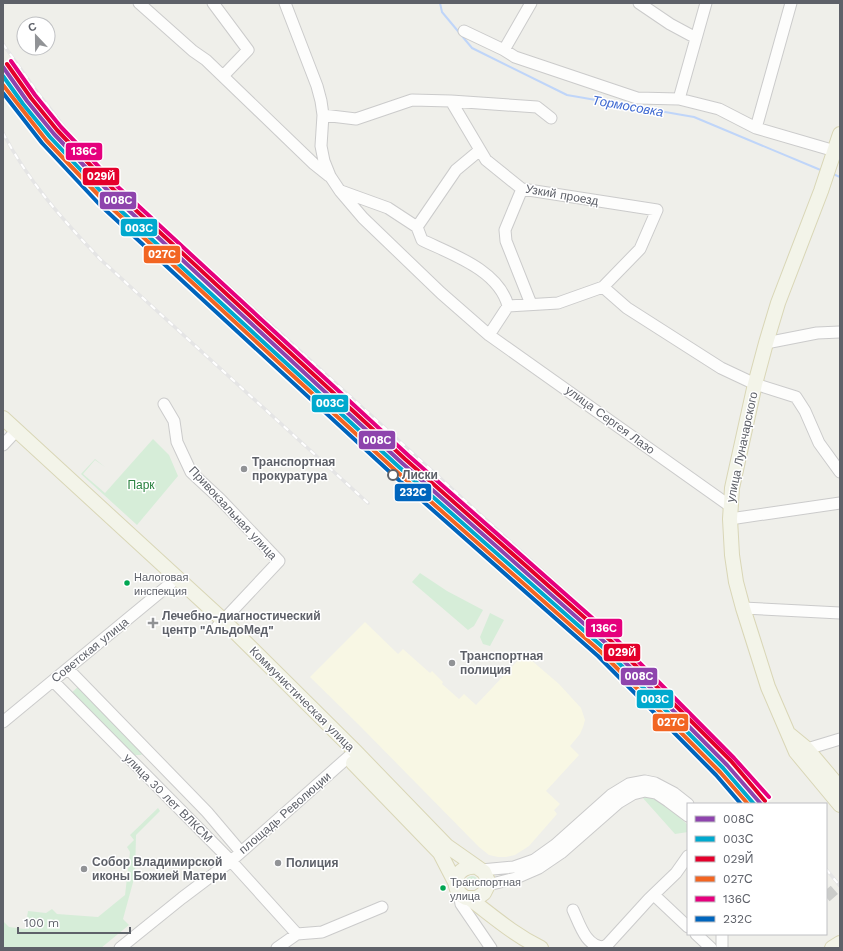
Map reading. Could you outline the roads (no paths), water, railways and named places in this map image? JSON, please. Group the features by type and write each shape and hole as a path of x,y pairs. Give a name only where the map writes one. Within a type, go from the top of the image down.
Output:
{"main road":[{"name":"улица Луначарского","path":"801,751 788,734 768,687 742,608 734,568 730,512 732,488 755,384 766,343 778,303 837,150 840,134"},
{"name":"Коммунистическая улица","path":"3,418 8,436 220,623 351,754 447,846 479,868"},
{"path":"801,751 840,788"},
{"path":"801,751 840,805"},
{"name":"Коммунистическая улица","path":"351,754 440,853 461,891 501,924 524,940 541,948"},
{"path":"487,887 477,898 461,891 458,874 464,868 468,867 479,868 486,875 487,887 501,924"},
{"path":"832,948 840,943"}],"street":[{"path":"139,3 193,51 206,60 314,164 330,176"},
{"path":"213,3 248,50 223,76"},
{"path":"285,3 317,86 321,101 323,115 321,146 324,161 330,176"},
{"path":"504,50 531,3"},
{"path":"639,3 670,24 696,38"},
{"path":"679,99 706,3"},
{"path":"756,128 791,3"},
{"path":"464,31 504,50 515,57 637,98 679,99 719,109 756,128 837,150"},
{"path":"323,115 356,119 412,100 450,100 536,107 551,118"},
{"name":"Узкий проезд","path":"450,100 486,160 522,189 657,210 640,249 603,287"},
{"path":"417,227 456,170 480,150"},
{"name":"улица Сергея Лазо","path":"330,176 340,191 363,218 440,293 489,335 730,512"},
{"path":"522,189 505,230 506,241 531,304"},
{"path":"340,191 388,208 417,227 422,240 461,258 490,277 506,297 508,306 489,335"},
{"path":"508,306 558,303 603,287 627,308 722,368 755,384 796,397 806,411 819,443 840,472"},
{"path":"766,343 817,333 840,332"},
{"name":"Привокзальная улица","path":"164,404 174,421 177,442 191,472 220,499 279,561 220,623"},
{"path":"730,512 840,503"},
{"name":"Советская улица","path":"3,722 174,581"},
{"path":"742,608 840,613"},
{"name":"улица 30 лет ВЛКСМ","path":"68,669 207,812 241,852"},
{"name":"улица 30 лет ВЛКСМ","path":"53,681 231,861 297,934"},
{"path":"801,751 840,739"},
{"name":"площадь Революции","path":"120,948 231,861 351,754"},
{"path":"479,868 514,867 534,860 555,845 612,795 629,784 645,781 655,782 674,793 687,803"},
{"path":"487,887 516,878 539,868 561,853 618,803 633,794 645,791 656,793 687,815"},
{"path":"573,910 588,940 594,945 604,947 686,864"},
{"path":"461,891 461,904 491,948"},
{"path":"654,895 687,926"},
{"path":"277,948 297,934 322,932 382,907"},
{"path":"697,935 711,948"},
{"path":"722,935 722,948"}],"waterway":[{"name":"Тормосовка","path":"440,3 442,12 472,48 567,95 694,117 823,171"},
{"name":"Тормосовка","path":"833,174 840,177"}],"tunnel":[{"path":"827,896 840,885"}],"railway":[{"path":"3,44 35,89 79,146 116,184 611,633 641,662 767,803"},
{"path":"3,133 35,184 73,230 100,259 368,503"},
{"path":"827,870 840,886"}],"place":[{"name":"Транспортная прокуратура","path":"244,469"},
{"name":"Лиски","path":"393,475"},
{"name":"Налоговая инспекция","path":"127,583"},
{"name":"Лечебно-диагностический центр \"АльдоМед\"","path":"153,623"},
{"name":"Транспортная полиция","path":"452,663"},
{"name":"Полиция","path":"278,863"},
{"name":"Собор Владимирской иконы Божией Матери","path":"84,869"},
{"name":"Транспортная улица","path":"443,888"}],"park label":[{"name":"Парк","path":"141,485"}]}
